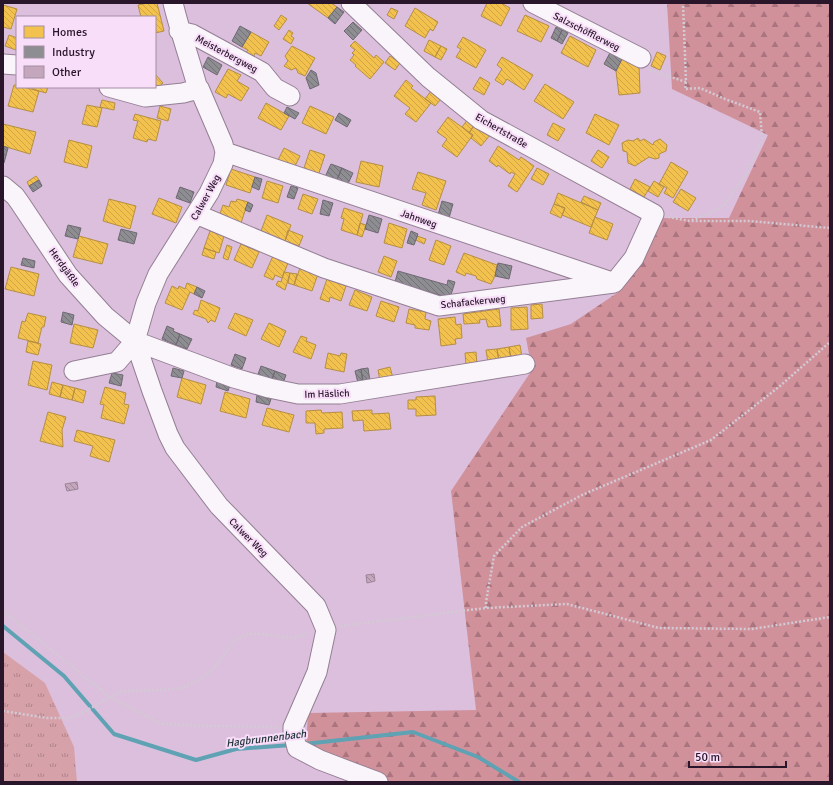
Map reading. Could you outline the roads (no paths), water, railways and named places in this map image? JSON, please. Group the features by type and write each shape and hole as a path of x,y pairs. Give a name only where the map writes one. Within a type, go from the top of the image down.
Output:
{"street":[{"path":"173,3 179,31 190,60 198,89 199,88 217,128 225,152"},
{"name":"Eichertstraße","path":"351,3 428,77 481,120 654,214 634,258 614,283"},
{"name":"Salzschöfflerweg","path":"533,3 641,58"},
{"name":"Meisterbergweg","path":"179,31 192,34 262,72 275,88 290,96"},
{"path":"3,64 16,65"},
{"path":"113,88 145,97 183,93 198,89"},
{"name":"Calwer Weg","path":"74,371 117,362 135,341 146,303 158,274 209,193 223,164 225,152"},
{"name":"Jahnweg","path":"225,152 614,283"},
{"name":"Herdgäßle","path":"3,186 15,196 68,275 105,316 135,341"},
{"name":"Schafackerweg","path":"196,214 324,268 439,306 614,283"},
{"name":"Calwer Weg","path":"135,341 168,434 175,448 219,506 316,606 326,630 317,672 294,736 320,760 378,782"},
{"name":"Im Häslich","path":"135,341 234,378 269,388 313,395 340,394 525,364"}],"waterway":[{"name":"Hagbrunnenbach","path":"3,626 64,676 114,734 196,760 236,749 291,745"},
{"name":"Hagbrunnenbach","path":"304,744 413,732 478,757 519,782"}]}
